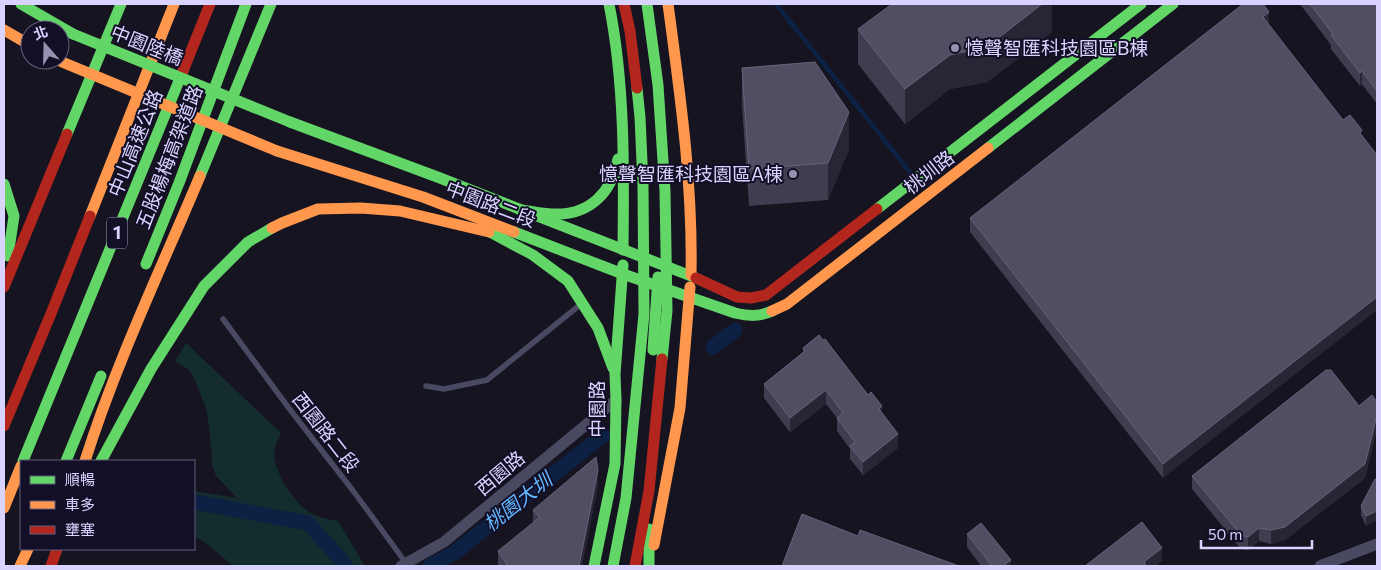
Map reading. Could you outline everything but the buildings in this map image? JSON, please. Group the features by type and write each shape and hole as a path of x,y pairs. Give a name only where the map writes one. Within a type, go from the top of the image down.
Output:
{"main road":[{"name":"中園陸橋","path":"21,4 73,34 290,122"},
{"path":"4,287 121,4"},
{"name":"中山高速公路","path":"4,426 174,4"},
{"name":"中山高速公路","path":"23,460 210,4"},
{"name":"五股楊梅高架道路","path":"143,272 179,183 246,4"},
{"path":"85,460 136,321 191,198 271,4"},
{"path":"613,566 626,498 644,314 643,185 640,117 630,32 624,4"},
{"path":"635,4 651,142 657,207 659,262 648,418 649,566"},
{"path":"635,566 649,492 667,311 665,190 658,85 647,4"},
{"path":"649,566 680,408 692,256 689,181 668,4"},
{"name":"桃圳路","path":"691,275 737,297 751,298 766,295 1142,4"},
{"name":"桃圳路","path":"690,297 750,316 764,315 787,304 1173,4"},
{"path":"520,210 561,215 580,211 594,204 609,188 618,166 622,119 610,6"},
{"path":"4,30 20,39"},
{"name":"中園路二段","path":"70,65 277,151 423,197 623,274 690,297"},
{"name":"中園路","path":"594,566 614,464 615,374 623,274 624,184 622,119"},
{"name":"中園路二段","path":"290,122 691,275"},
{"path":"4,184 14,216 4,283"},
{"path":"102,460 151,369 204,286 248,242 282,223 318,209 361,208 400,211 489,232"},
{"path":"453,208 489,232 533,255 568,280 598,328 615,374"},
{"path":"66,460 106,362"},
{"path":"4,508 20,468"},
{"path":"20,566 28,550"},
{"path":"51,566 57,550"}],"street":[{"name":"西園路","path":"404,565 444,542 616,400"},
{"path":"1320,566 1377,544"}],"lane":[{"path":"4,234 6,245 4,252"},
{"path":"426,386 444,389 487,380 583,303"},
{"name":"西園路二段","path":"223,319 354,492 404,565"}],"green space":[{"path":"186,343 281,433 275,446 274,456 285,485 298,502 312,514 338,521 365,566 233,566 195,537 195,491 237,498 216,476 212,465 207,411 195,380 189,370 175,361"}],"waterway":[{"path":"776,4 910,172"},
{"name":"桃園大圳","path":"713,347 735,330"},
{"name":"桃園大圳","path":"430,566 454,553 603,435"},
{"path":"195,502 308,523 345,566"}],"traffic: fast":[{"path":"21,4 73,34"},
{"path":"67,134 121,4"},
{"path":"146,264 179,183 246,4"},
{"path":"200,176 271,4"},
{"path":"609,4 621,95 623,250"},
{"path":"647,4 658,85 665,191 667,311 662,359"},
{"path":"877,209 1141,4"},
{"path":"988,148 1173,4"},
{"path":"73,34 290,122"},
{"path":"23,460 183,71"},
{"path":"613,566 626,498 644,314 643,185 637,88"},
{"path":"290,122 440,178 696,278"},
{"path":"520,210 551,214 568,213 589,206 605,191 611,182 618,159"},
{"path":"4,184 14,216 8,256"},
{"path":"102,460 151,369 204,286 248,242 272,228"},
{"path":"488,231 533,255 568,281 598,328 613,368"},
{"path":"514,232 623,274 735,313 754,315 772,311"},
{"path":"594,566 615,464 615,374 623,265"},
{"path":"653,350 658,277"},
{"path":"66,460 101,376"},
{"path":"649,529 649,566"}],"traffic: slow":[{"path":"90,216 174,4"},
{"path":"668,4 688,173 691,275"},
{"path":"4,30 20,39"},
{"path":"70,65 277,151"},
{"path":"772,311 787,304 988,148"},
{"path":"277,151 423,197 514,232"},
{"path":"85,460 124,353 200,176"},
{"path":"272,228 318,209 361,208 400,211 489,232"},
{"path":"654,545 680,408 690,287"},
{"path":"4,508 20,468"},
{"path":"20,566 28,550"}],"traffic: jam":[{"path":"183,71 210,4"},
{"path":"624,4 630,31 637,88"},
{"path":"4,287 67,134"},
{"path":"696,278 737,297 751,298 766,295 877,209"},
{"path":"4,426 90,216"},
{"path":"635,566 649,491 662,359"},
{"path":"51,566 57,550"}],"place":[{"name":"憶聲智匯科技園區B棟","path":"955,48"},
{"name":"憶聲智匯科技園區A棟","path":"793,174"}]}
